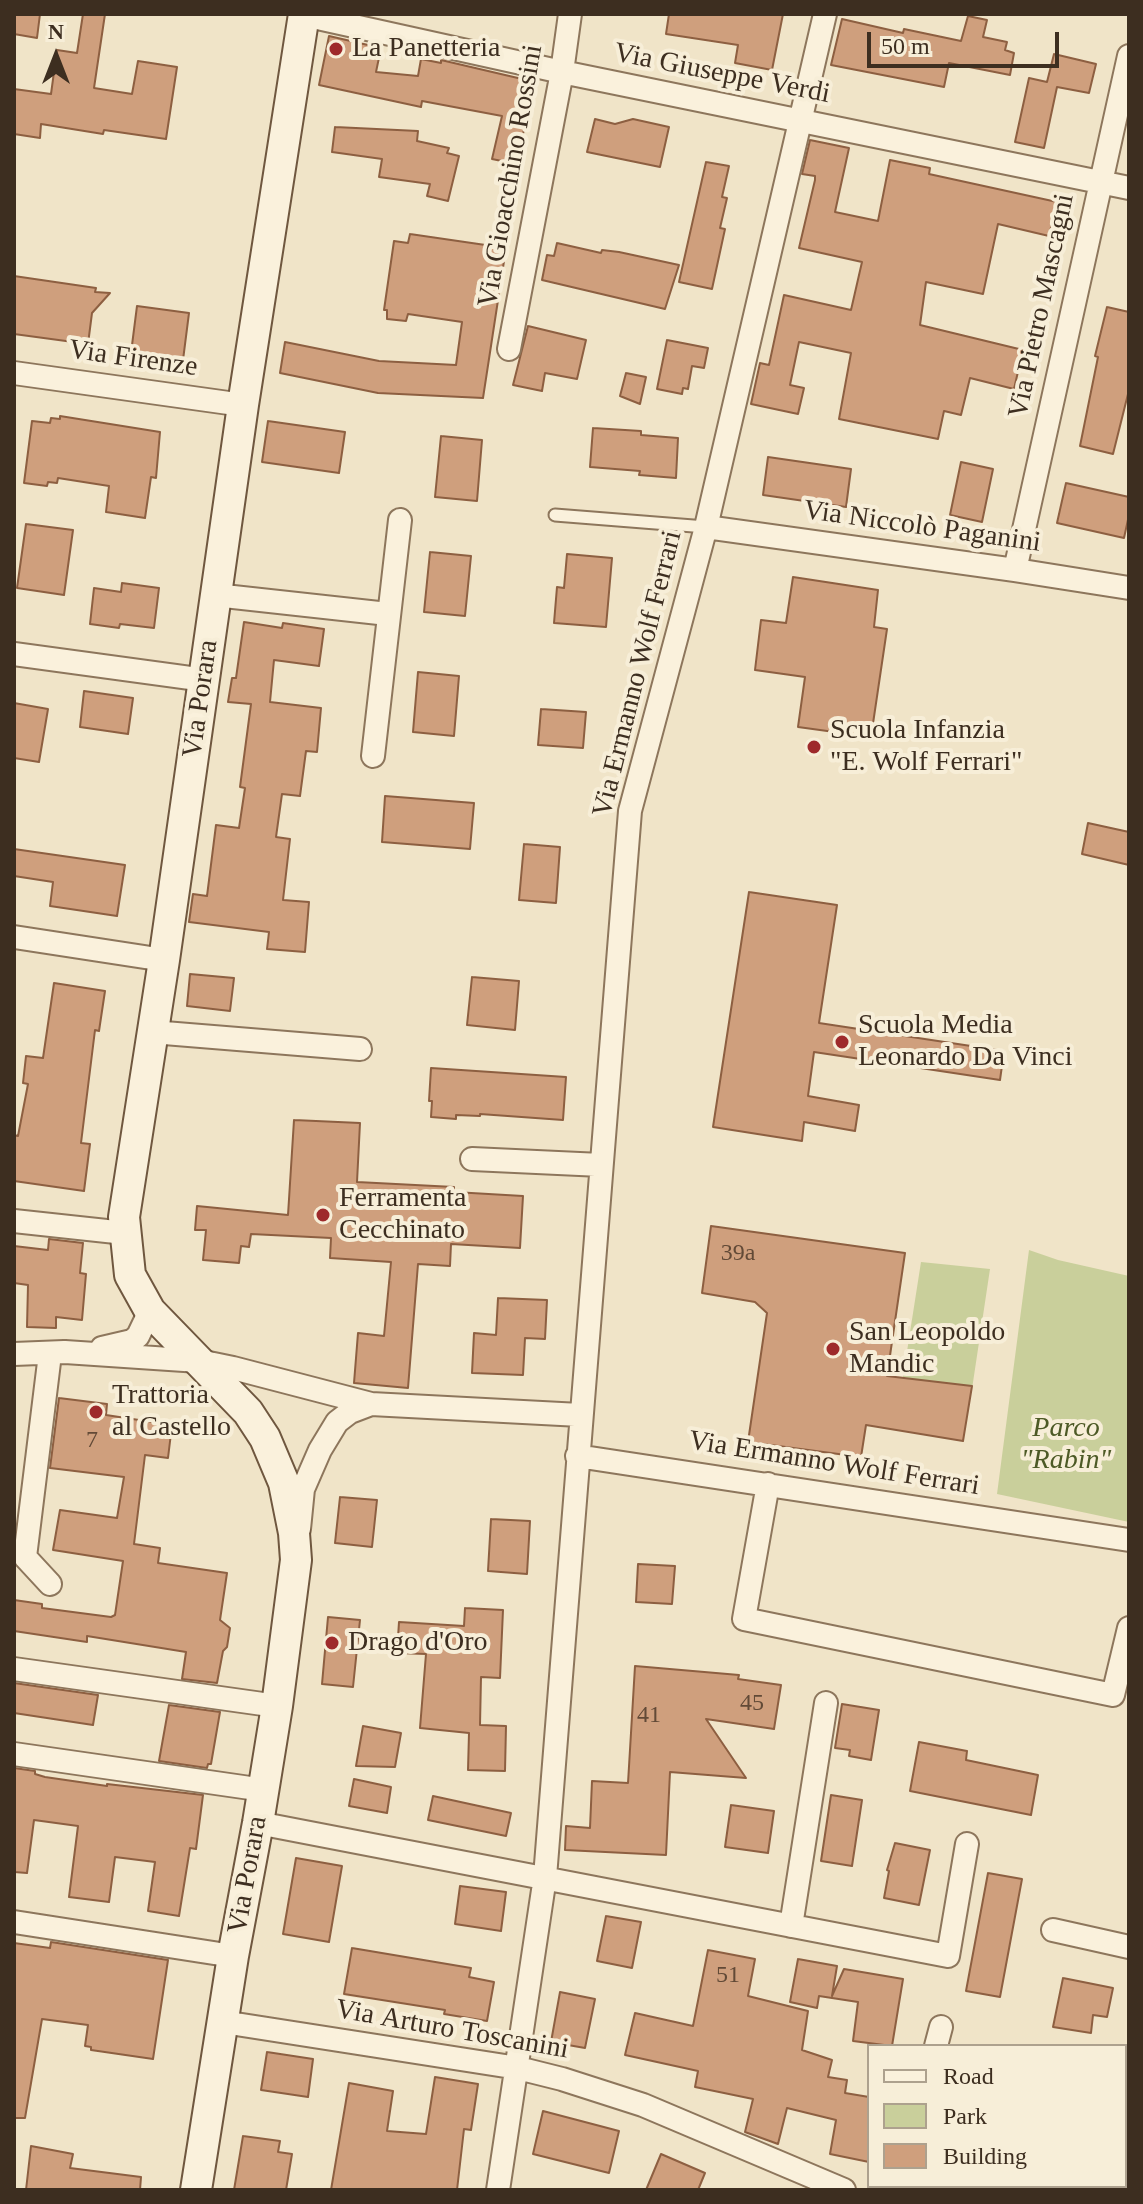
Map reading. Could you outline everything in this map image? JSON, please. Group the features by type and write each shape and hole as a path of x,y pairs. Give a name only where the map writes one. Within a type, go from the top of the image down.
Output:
{"street":[{"name":"Via Giuseppe Verdi","path":"304,14 562,72 1129,188"},
{"name":"Via Porara","path":"296,1560 289,1503 265,1438 248,1412 150,1311 130,1275 124,1217 243,405 304,14"},
{"name":"Via Gioacchino Rossini","path":"509,349 562,72 570,14"},
{"name":"Via Ermanno Wolf Ferrari","path":"498,2190 545,1877 630,811 706,527 825,14"},
{"name":"Via Pietro Mascagni","path":"1015,570 1129,56"},
{"name":"Via Firenze","path":"14,373 243,405"},
{"path":"373,756 400,520"},
{"name":"Via Niccolò Paganini","path":"706,527 1129,588"},
{"path":"215,595 388,614"},
{"path":"14,654 205,680"},
{"path":"14,937 164,960"},
{"path":"152,1032 360,1049"},
{"path":"472,1159 601,1165"},
{"path":"14,1221 125,1233"},
{"path":"58,1353 126,1344 138,1336 150,1311"},
{"path":"14,1354 58,1353 199,1361 371,1404 580,1415"},
{"path":"50,1584 25,1557 58,1353"},
{"name":"Via Porara","path":"196,2190 277,1706 303,1489 320,1450 337,1422 350,1412 371,1404"},
{"name":"Via Ermanno Wolf Ferrari","path":"577,1456 1129,1540"},
{"path":"768,1484 744,1619 1113,1695 1129,1628"},
{"path":"14,1669 277,1706"},
{"path":"791,1926 826,1703"},
{"path":"14,1754 264,1790"},
{"path":"258,1823 948,1956 967,1844"},
{"path":"14,1922 233,1956"},
{"path":"1053,1930 1129,1947"},
{"name":"Via Arturo Toscanini","path":"223,2022 518,2068 592,2087 643,2105 844,2190"}],"lane":[{"path":"555,515 706,527"}],"green space":[{"name":"Parco \"Rabin\"","path":"1029,1250 1129,1276 1129,1522 997,1494"},
{"path":"921,1262 990,1269 972,1389 903,1377"}],"building":[{"path":"14,14 40,14 37,38 14,34"},
{"path":"83,14 105,14 94,88 132,94 138,61 177,67 166,139 104,130 103,134 41,124 40,138 14,134 14,89 51,94 57,50 77,53"},
{"path":"669,14 783,14 772,70 735,63 738,45 666,34"},
{"path":"968,16 987,20 983,37 1007,42 1005,50 1014,53 1010,75 949,63 944,87 831,65 842,19 903,33 904,29 961,41"},
{"path":"329,36 381,48 376,72 418,76 421,59 441,63 441,60 535,82 516,164 492,159 502,116 422,101 421,107 319,85"},
{"path":"1054,54 1096,64 1089,93 1057,87 1044,148 1015,142 1029,78 1047,82"},
{"path":"595,119 615,124 633,119 669,127 660,167 587,152"},
{"path":"335,127 418,131 417,141 449,148 447,153 459,156 448,201 427,196 430,184 379,177 382,159 332,152"},
{"path":"810,140 849,148 835,212 878,221 890,160 930,168 929,174 1057,202 1049,236 998,224 983,294 926,282 920,325 1023,350 1014,389 970,378 961,415 944,411 938,439 839,419 851,353 799,342 790,385 804,388 798,414 751,404 760,363 769,365 784,295 851,310 862,262 799,248 815,180 815,176 802,174"},
{"path":"706,162 729,166 722,197 727,198 720,228 725,229 712,289 679,282"},
{"path":"410,234 506,248 483,398 378,393 280,373 285,342 379,361 456,365 462,322 408,314 406,321 387,319 387,310 384,310 394,241 408,243"},
{"path":"557,243 679,265 665,309 542,280 547,255 554,256"},
{"path":"14,276 96,288 95,292 110,293 92,313 88,344 14,334"},
{"path":"137,306 189,313 183,360 131,353"},
{"path":"1107,307 1129,312 1129,390 1113,454 1080,446 1098,357 1095,356"},
{"path":"528,326 586,340 577,379 545,373 542,391 513,385"},
{"path":"667,340 708,348 704,368 692,366 688,389 683,388 682,394 657,389"},
{"path":"626,373 646,377 640,404 620,396"},
{"path":"60,416 160,432 156,478 151,477 145,518 106,512 109,486 58,478 57,483 48,482 47,486 24,483 32,421 50,423 51,418 60,419"},
{"path":"268,421 345,432 339,473 262,462"},
{"path":"593,428 641,431 641,435 678,438 676,478 590,467"},
{"path":"441,436 482,440 477,501 435,497"},
{"path":"768,457 851,469 846,507 763,495"},
{"path":"961,462 993,469 982,522 950,515"},
{"path":"1066,483 1129,497 1124,538 1057,523"},
{"path":"26,524 73,530 64,595 17,588"},
{"path":"430,552 471,556 465,616 424,612"},
{"path":"567,554 612,558 606,627 554,623 557,587 564,588"},
{"path":"793,577 878,590 874,627 887,629 871,737 798,727 805,677 755,670 761,620 786,623"},
{"path":"122,583 159,588 154,628 90,624 94,588 121,592"},
{"path":"244,622 282,628 283,623 324,629 319,666 274,660 270,702 321,708 317,752 306,751 300,796 282,794 276,837 290,839 283,900 309,902 305,952 267,949 269,932 189,922 193,894 207,896 216,825 239,828 245,788 240,787 251,704 228,702 232,678 236,678"},
{"path":"418,672 459,676 454,736 413,732"},
{"path":"84,691 133,698 128,734 80,727"},
{"path":"14,703 48,709 39,762 14,758"},
{"path":"541,709 586,712 583,748 538,745"},
{"path":"385,796 474,803 470,849 382,842"},
{"path":"1088,823 1129,832 1129,865 1082,854"},
{"path":"524,844 560,847 556,903 519,900"},
{"path":"14,849 125,865 117,916 50,906 53,882 14,876"},
{"path":"749,892 837,905 819,1023 1004,1051 1000,1080 814,1052 808,1096 859,1105 855,1131 804,1122 802,1141 713,1127"},
{"path":"190,974 234,978 230,1011 187,1006"},
{"path":"472,977 519,981 515,1030 467,1025"},
{"path":"54,983 105,991 99,1031 95,1030 81,1143 90,1144 84,1191 14,1181 14,1135 18,1136 28,1084 23,1083 26,1056 43,1058"},
{"path":"431,1068 566,1077 563,1120 480,1114 456,1115 456,1119 431,1117"},
{"path":"294,1120 360,1123 357,1182 454,1187 454,1192 523,1196 520,1248 451,1244 450,1266 418,1264 408,1388 354,1383 358,1333 384,1336 391,1262 330,1258 331,1238 251,1234 249,1247 241,1246 239,1263 203,1260 206,1230 195,1230 197,1206 288,1215"},
{"path":"711,1226 905,1253 887,1376 972,1386 963,1441 866,1425 861,1457 748,1442 767,1313 755,1302 702,1293"},
{"path":"49,1239 83,1243 80,1273 86,1274 82,1320 56,1317 56,1328 27,1327 28,1285 14,1283 14,1246 48,1250"},
{"path":"498,1298 547,1300 545,1339 525,1338 523,1375 472,1373 474,1333 496,1335"},
{"path":"59,1398 107,1404 106,1415 172,1425 168,1458 145,1455 134,1544 160,1548 158,1563 227,1573 220,1620 230,1628 217,1683 182,1679 186,1652 87,1636 87,1642 14,1631 14,1600 42,1604 42,1608 115,1615 123,1561 53,1550 60,1510 117,1518 124,1477 50,1468"},
{"path":"340,1497 377,1500 372,1547 335,1543"},
{"path":"491,1519 530,1521 527,1574 488,1571"},
{"path":"638,1564 675,1566 672,1604 636,1602"},
{"path":"465,1608 503,1610 500,1678 481,1677 480,1725 506,1726 505,1771 468,1770 469,1733 420,1728 426,1654 397,1653 399,1622 464,1626"},
{"path":"328,1617 360,1620 353,1687 322,1684"},
{"path":"635,1666 739,1675 738,1679 781,1685 774,1729 706,1719 746,1778 670,1772 666,1855 565,1850 566,1826 590,1828 592,1781 628,1783"},
{"path":"14,1683 98,1695 93,1725 14,1713"},
{"path":"842,1704 879,1710 871,1760 849,1756 850,1750 835,1748"},
{"path":"169,1705 220,1712 211,1764 207,1768 159,1761"},
{"path":"363,1726 401,1733 395,1767 356,1766"},
{"path":"919,1742 967,1751 966,1760 1038,1775 1031,1815 910,1791"},
{"path":"14,1768 35,1771 35,1774 45,1777 107,1786 203,1795 196,1849 190,1848 179,1916 148,1911 155,1862 115,1857 109,1902 69,1897 78,1826 34,1820 27,1873 14,1872"},
{"path":"354,1779 391,1787 387,1813 349,1806"},
{"path":"831,1795 862,1800 852,1866 821,1861"},
{"path":"433,1796 511,1813 506,1836 428,1820"},
{"path":"731,1805 774,1811 768,1853 725,1847"},
{"path":"895,1843 930,1850 919,1905 884,1898 887,1870"},
{"path":"296,1858 342,1866 329,1942 283,1934"},
{"path":"988,1873 1022,1879 1000,1997 966,1991"},
{"path":"460,1886 506,1892 501,1931 455,1924"},
{"path":"606,1916 641,1922 632,1968 597,1961"},
{"path":"51,1942 168,1960 153,2059 91,2050 91,2047 85,2046 88,2025 42,2019 25,2118 14,2118 14,1943 50,1948"},
{"path":"352,1948 471,1968 469,1977 494,1982 487,2021 444,2014 445,2010 344,1994"},
{"path":"708,1950 755,1959 748,1996 808,2011 802,2050 832,2060 828,2077 847,2080 845,2093 867,2097 867,2162 830,2154 836,2120 787,2108 778,2144 745,2132 753,2099 695,2087 698,2071 625,2055 635,2013 693,2026"},
{"path":"798,1959 837,1966 832,1996 844,1969 903,1979 892,2044 853,2041 858,2002 819,1996 817,2008 790,2002"},
{"path":"1063,1978 1113,1988 1107,2017 1093,2015 1091,2033 1053,2027"},
{"path":"560,1992 595,1999 585,2048 551,2042"},
{"path":"267,2052 313,2059 308,2097 261,2090"},
{"path":"435,2077 478,2084 471,2130 464,2129 457,2190 331,2190 349,2083 393,2091 387,2131 426,2134"},
{"path":"543,2111 619,2131 609,2173 533,2154"},
{"path":"243,2136 280,2141 278,2152 292,2154 286,2190 234,2190"},
{"path":"31,2146 73,2154 70,2168 141,2177 140,2190 26,2190"},
{"path":"661,2154 705,2173 698,2190 646,2190"}],"place":[{"name":"La Panetteria","path":"336,49"},
{"name":"Scuola Infanzia \"E. Wolf Ferrari\"","path":"814,747"},
{"name":"Scuola Media Leonardo Da Vinci","path":"842,1042"},
{"name":"Ferramenta Cecchinato","path":"323,1215"},
{"name":"San Leopoldo Mandic","path":"833,1349"},
{"name":"Trattoria al Castello","path":"96,1412"},
{"name":"Drago d'Oro","path":"332,1643"}]}
